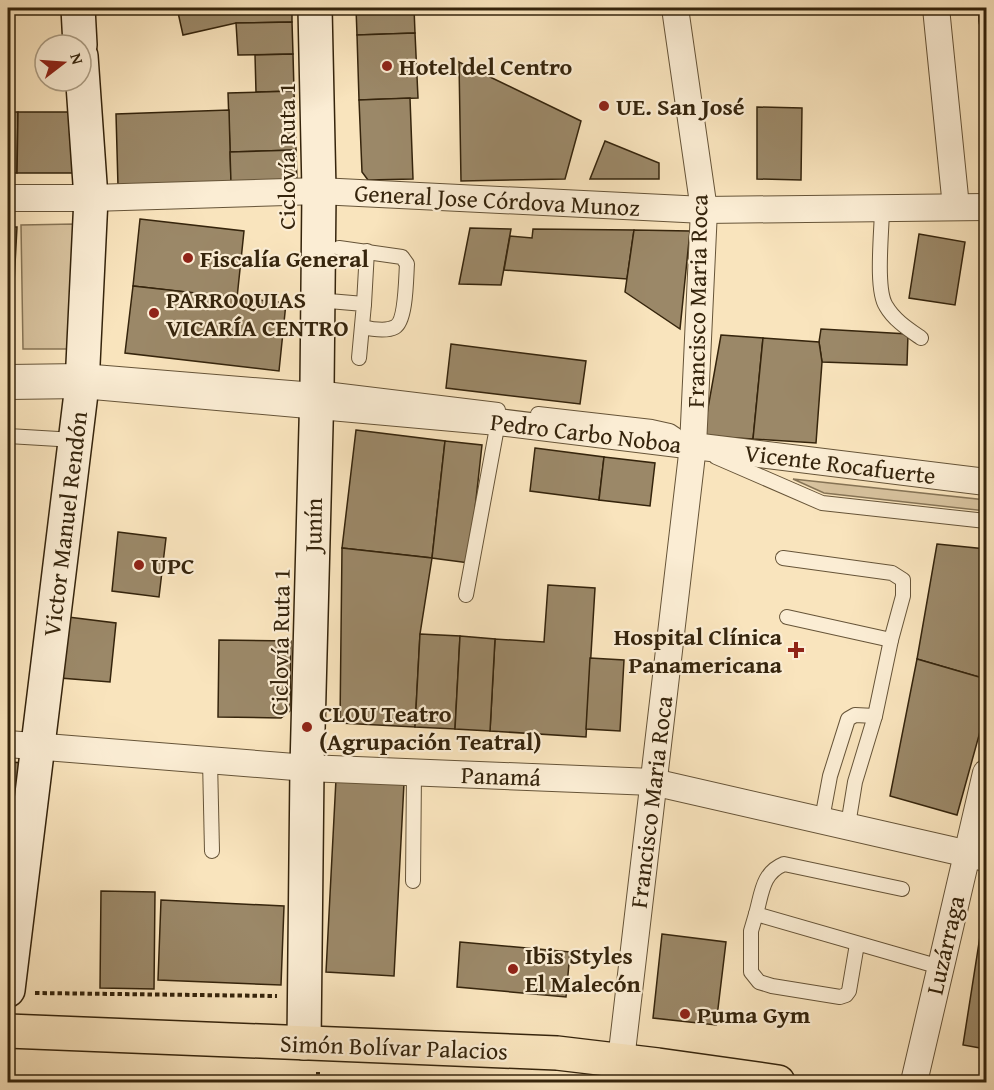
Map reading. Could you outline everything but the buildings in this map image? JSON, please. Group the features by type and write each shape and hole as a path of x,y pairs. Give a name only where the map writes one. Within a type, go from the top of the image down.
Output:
{"main road":[{"name":"Simón Bolívar Palacios","path":"8,1031 557,1053 778,1083"}],"street":[{"path":"78,8 79,33"},
{"name":"Junín","path":"304,1043 307,768 318,300 319,191 315,8"},
{"name":"Francisco Maria Roca","path":"621,1060 693,446 704,210 675,8"},
{"path":"936,8 956,207"},
{"name":"Victor Manuel Rendón","path":"19,992 23,745 75,440 82,378 91,198 84,93"},
{"name":"General Jose Córdova Munoz","path":"8,198 91,198 319,191 704,210 987,207"},
{"name":"Pedro Carbo Noboa","path":"8,386 82,378 316,397 693,446"},
{"name":"Vicente Rocafuerte","path":"693,446 987,482"},
{"name":"Panamá","path":"23,745 307,768 653,782 977,855"},
{"name":"Luzárraga","path":"914,1083 940,967 977,855 987,773"}],"lane":[{"path":"986,8 987,21"},
{"path":"882,208 880,279 885,305 904,326 921,338"},
{"path":"339,248 402,257 407,264 402,320 395,327 388,329 362,327"},
{"path":"359,358 367,251"},
{"path":"318,300 364,304"},
{"name":"Pedro Carbo Noboa","path":"8,372 82,378"},
{"name":"Pedro Carbo Noboa","path":"316,397 652,427 670,431 693,446"},
{"path":"466,595 498,422"},
{"path":"8,436 75,440"},
{"path":"693,446 822,503 987,521"},
{"path":"783,558 892,573 903,580 903,596 875,716 855,782 849,825"},
{"path":"787,617 891,640"},
{"path":"822,819 830,776 848,720 855,715 875,716"},
{"path":"210,760 212,851"},
{"path":"413,881 414,772"},
{"path":"857,944 849,991 846,995 840,997 759,982 751,972 751,931 766,877 774,868 784,864 902,889"},
{"path":"756,914 940,967"}],"path":[{"path":"19,992 288,996"}],"shaded area":[{"path":"75,224 77,349 23,349 21,225"},
{"path":"793,479 986,500 986,511 824,493"}],"place":[{"name":"Hotel del Centro","path":"387,66"},
{"name":"UE. San José","path":"604,106"},
{"name":"Fiscalía General","path":"188,258"},
{"name":"PARROQUIAS VICARÍA CENTRO","path":"154,313"},
{"name":"UPC","path":"139,565"},
{"name":"Hospital Clínica Panamericana","path":"796,650"},
{"name":"CLOU Teatro (Agrupación Teatral)","path":"307,727"},
{"name":"Ibis Styles El Malecón","path":"513,969"},
{"name":"Puma Gym","path":"685,1014"}]}
